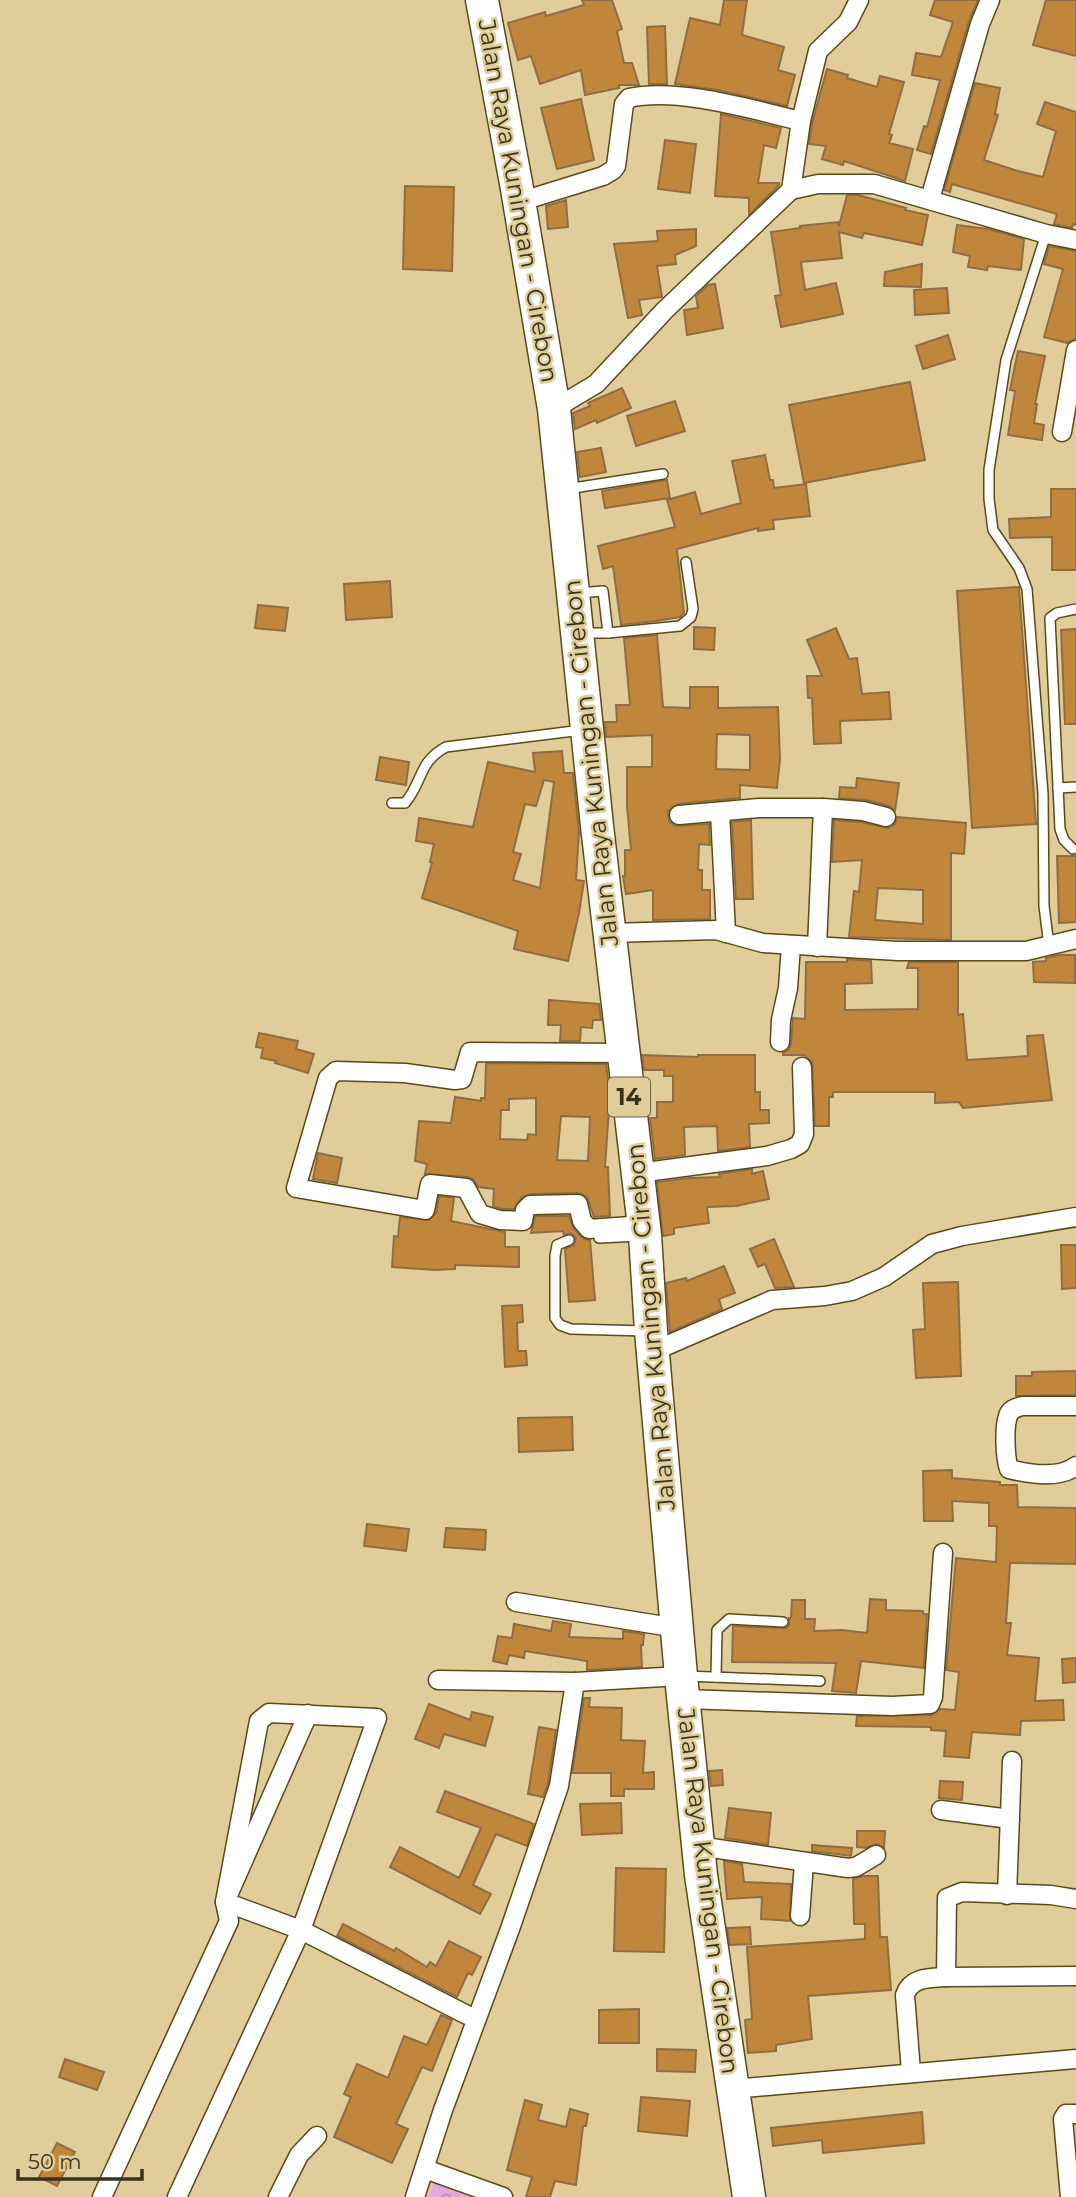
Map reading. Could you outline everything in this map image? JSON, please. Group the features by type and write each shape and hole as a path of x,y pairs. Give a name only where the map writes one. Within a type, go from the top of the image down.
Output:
{"highway":[{"name":"Jalan Raya Kuningan - Cirebon","path":"482,0 554,409 587,729 645,1230 652,1341 698,1846 749,2197"}],"street":[{"path":"791,190 802,121 818,51 848,22 859,0"},
{"path":"930,199 990,0"},
{"path":"519,202 603,176 613,170 624,104 629,97 699,99 802,121"},
{"path":"554,409 596,384 665,310 791,190 818,184 874,184 1046,234 1076,240"},
{"path":"1062,432 1076,350"},
{"path":"679,815 759,808 823,808 863,811 886,817"},
{"path":"817,947 823,808"},
{"path":"720,812 726,933"},
{"path":"610,933 716,930 763,943 898,951 1026,951 1076,939"},
{"path":"780,1042 791,945"},
{"path":"624,1053 476,1051 470,1052 462,1079 455,1080 405,1073 331,1073 296,1188 425,1210 430,1184 466,1188 480,1214 500,1220 523,1221 525,1210 530,1205 578,1204 582,1221 589,1228 645,1230"},
{"path":"638,1173 767,1156 800,1144 804,1134 802,1067"},
{"path":"652,1341 772,1300 852,1292 884,1277 932,1244 962,1236 1076,1217"},
{"path":"1076,1406 1014,1408 1007,1416 1006,1460 1009,1469 1022,1472 1054,1474 1076,1466"},
{"path":"438,1680 575,1682 683,1688 892,1706 930,1704 933,1697 943,1553"},
{"path":"516,1602 677,1628"},
{"path":"415,2197 443,2110 510,1930 559,1786 575,1682"},
{"path":"102,2197 229,1921 225,1902 259,1721 269,1713 377,1718 301,1930 177,2197"},
{"path":"225,1902 308,1714"},
{"path":"1007,1895 1012,1760"},
{"path":"941,1810 1010,1819"},
{"path":"698,1846 848,1868 856,1867 876,1855"},
{"path":"800,1916 804,1863"},
{"path":"946,1977 947,1898 962,1892 1051,1895 1076,1899"},
{"path":"225,1902 301,1930 467,2015"},
{"path":"911,2073 905,1995 908,1986 914,1981 946,1977 1076,1976"},
{"path":"733,2089 1076,2059"},
{"path":"1070,2197 1063,2119 1066,2114 1076,2113"},
{"path":"278,2197 299,2155 317,2136"},
{"path":"425,2169 503,2197"}],"lane":[{"path":"1046,234 1006,360 989,470 989,499 993,530 1019,568 1027,589 1042,794 1044,906 1049,946"},
{"path":"562,490 663,474"},
{"path":"577,633 680,626 691,617 693,609 686,562"},
{"path":"573,593 603,591 608,632"},
{"path":"1073,849 1064,840 1060,829 1050,618 1057,613 1076,609"},
{"path":"391,803 405,803 432,755 446,747 587,729"},
{"path":"1058,788 1076,787"},
{"path":"599,1238 645,1230"},
{"path":"569,1240 557,1245 555,1256 555,1318 560,1325 652,1341"},
{"path":"716,1677 717,1630 729,1619 783,1622"},
{"path":"683,1688 716,1677 820,1681"}],"green space":[{"path":"436,2179 483,2197 428,2197"}],"building":[{"path":"582,0 612,0 622,29 617,31 624,63 632,63 639,85 619,85 619,88 585,95 581,70 540,84 531,56 518,60 508,23 545,12 546,16 584,5"},
{"path":"724,0 747,0 742,35 784,47 778,70 795,75 787,106 718,90 675,84 690,18 720,25"},
{"path":"935,0 978,0 969,21 931,154 917,150 924,126 927,127 940,80 912,75 916,53 941,57 953,22 930,15"},
{"path":"1046,0 1076,0 1076,56 1033,45"},
{"path":"665,26 667,84 649,84 647,27"},
{"path":"827,69 877,87 880,76 904,82 889,134 892,135 889,143 913,149 905,181 844,161 843,165 822,159 826,146 809,144"},
{"path":"975,83 1000,88 995,114 998,115 984,160 1018,171 1043,177 1056,131 1037,124 1045,102 1076,112 1076,225 1073,224 1072,228 1054,224 1057,214 952,184 950,192 944,190"},
{"path":"581,99 594,160 557,169 541,108"},
{"path":"721,114 781,128 776,148 764,145 758,183 779,185 749,215 749,198 715,196"},
{"path":"665,140 696,144 690,193 658,189"},
{"path":"405,186 454,187 452,271 403,269"},
{"path":"847,195 858,195 928,215 922,245 864,233 862,238 839,232 842,258 801,262 805,290 836,283 843,314 781,327 775,296 781,295 771,232 838,222 839,226"},
{"path":"566,200 568,227 548,229 546,206"},
{"path":"957,225 988,229 1024,239 1021,270 988,266 987,270 968,267 970,256 953,252"},
{"path":"696,229 696,246 675,255 676,264 657,266 662,297 639,300 642,315 628,318 614,244 658,241 657,231"},
{"path":"1049,246 1076,251 1076,339 1067,343 1044,337 1063,269 1044,264"},
{"path":"922,264 921,287 884,286 885,272"},
{"path":"715,284 723,328 687,335 684,310 698,308 696,296 708,285"},
{"path":"947,288 949,313 915,315 914,290"},
{"path":"948,335 955,359 923,369 916,346"},
{"path":"1018,351 1045,356 1034,423 1044,425 1042,440 1008,435 1015,391 1010,390"},
{"path":"910,382 925,460 804,483 789,405"},
{"path":"622,388 631,408 597,423 596,420 575,429 573,413"},
{"path":"675,401 685,431 636,446 627,416"},
{"path":"601,448 606,472 580,477 577,452"},
{"path":"765,455 774,488 806,484 810,516 773,520 774,529 758,531 758,528 677,549 684,613 680,617 621,625 613,566 603,569 598,546 675,527 667,500 695,492 701,514 741,503 732,461"},
{"path":"667,480 670,498 605,508 602,491"},
{"path":"1051,489 1076,489 1076,570 1052,570 1052,537 1010,538 1009,519 1051,517"},
{"path":"390,581 392,617 346,620 344,584"},
{"path":"1019,587 1036,824 972,828 957,591"},
{"path":"258,605 288,608 285,631 255,628"},
{"path":"694,627 715,628 714,650 694,649"},
{"path":"836,628 849,659 857,658 862,694 889,692 891,719 840,721 841,743 814,744 812,698 808,698 807,676 822,676 807,640"},
{"path":"1076,629 1076,724 1065,724 1061,630"},
{"path":"657,635 663,707 690,708 690,687 718,687 718,708 778,707 780,759 777,788 740,785 740,798 678,804 668,811 669,821 675,826 709,824 710,845 699,844 698,870 702,870 702,890 710,890 710,919 653,920 653,890 626,894 623,876 625,850 631,850 627,767 652,767 652,735 606,737 605,722 617,722 616,705 630,705 624,638","holes":["717,734 750,735 750,770 716,769"]},
{"path":"562,751 564,773 573,773 579,833 576,880 584,881 568,961 514,949 518,931 422,898 432,863 434,844 416,841 419,818 473,827 488,762 535,772 533,753","holes":["544,780 554,782 540,888 513,880 521,854 513,852 525,804 536,806"]},
{"path":"380,757 409,762 406,785 376,780"},
{"path":"857,778 899,783 895,811 889,806 866,800 839,798 840,787 856,788"},
{"path":"897,817 966,823 964,854 951,853 951,940 849,937 854,891 859,892 862,860 832,862 834,820 888,828 895,824","holes":["878,888 923,890 923,924 875,920"]},
{"path":"751,820 753,899 736,899 732,822"},
{"path":"1057,856 1076,856 1076,922 1059,923"},
{"path":"1075,955 1075,983 1034,982 1033,962 1046,961 1046,958"},
{"path":"847,959 871,961 872,983 845,984 845,1010 918,1009 918,968 907,968 909,962 958,962 958,1015 963,1014 967,1060 1028,1056 1027,1036 1043,1035 1052,1100 963,1108 959,1102 935,1103 935,1092 833,1092 833,1097 829,1097 829,1126 815,1126 812,1062 804,1055 783,1053 789,1049 791,1043 793,1018 805,1019 806,962 847,962"},
{"path":"549,1000 599,1004 601,1020 593,1020 592,1028 581,1027 580,1041 560,1041 561,1025 548,1025"},
{"path":"259,1033 298,1041 296,1049 314,1054 308,1073 261,1058 263,1048 256,1047"},
{"path":"642,1055 755,1055 755,1092 760,1092 760,1110 769,1110 769,1123 749,1124 750,1147 718,1151 717,1126 684,1127 685,1155 655,1159 650,1118 657,1118 657,1102 673,1102 673,1076 664,1076 664,1070 644,1070"},
{"path":"486,1063 606,1064 610,1095 605,1167 608,1167 610,1216 594,1217 587,1197 578,1193 530,1194 522,1197 514,1209 502,1209 493,1206 494,1189 478,1187 473,1179 425,1174 427,1164 415,1161 419,1121 451,1123 455,1097 481,1101 481,1098 485,1098","holes":["536,1098 536,1135 528,1134 527,1140 500,1139 501,1110 509,1110 509,1099","561,1116 590,1117 588,1161 557,1160"]},
{"path":"318,1153 342,1158 337,1183 313,1179"},
{"path":"752,1169 752,1174 763,1171 769,1199 736,1206 707,1207 709,1223 674,1228 674,1234 663,1236 657,1182 720,1177 719,1174"},
{"path":"439,1196 454,1198 451,1221 505,1232 505,1247 519,1247 519,1267 455,1265 455,1269 435,1270 392,1267 394,1236 398,1237 400,1217 429,1220 436,1213"},
{"path":"535,1216 569,1216 573,1228 584,1239 590,1240 595,1300 569,1302 565,1249 574,1245 576,1238 571,1233 564,1235 563,1231 531,1233"},
{"path":"774,1239 794,1287 775,1288 765,1264 758,1267 750,1249"},
{"path":"1061,1245 1076,1245 1076,1288 1062,1289"},
{"path":"724,1266 735,1293 719,1299 722,1309 670,1332 666,1283 686,1278 687,1281"},
{"path":"958,1282 961,1376 916,1378 913,1330 925,1329 923,1283"},
{"path":"522,1305 523,1322 517,1323 518,1351 526,1351 527,1365 505,1367 502,1306"},
{"path":"1076,1371 1076,1395 1016,1396 1016,1376 1032,1376 1032,1372"},
{"path":"572,1417 573,1450 519,1452 518,1418"},
{"path":"952,1470 952,1478 1017,1485 1018,1507 1076,1508 1076,1564 1010,1563 1006,1623 1011,1623 1007,1655 1039,1658 1035,1701 1063,1700 1064,1720 1021,1721 1020,1735 972,1732 969,1758 944,1756 946,1731 931,1730 931,1727 856,1726 857,1716 931,1715 940,1709 955,1710 959,1672 946,1670 956,1558 996,1562 997,1526 989,1526 989,1503 952,1501 953,1521 924,1521 923,1471"},
{"path":"367,1524 409,1529 406,1551 364,1546"},
{"path":"446,1528 486,1530 485,1550 444,1547"},
{"path":"870,1599 886,1600 886,1610 923,1611 923,1614 927,1614 924,1668 861,1661 856,1693 832,1691 836,1663 732,1662 733,1626 786,1628 791,1618 792,1600 805,1600 805,1619 815,1619 814,1631 867,1633"},
{"path":"553,1621 571,1624 569,1637 623,1639 623,1631 644,1634 641,1645 642,1667 587,1670 587,1661 525,1651 524,1658 509,1655 507,1664 493,1661 498,1636 512,1638 514,1624 551,1631"},
{"path":"1076,1658 1076,1682 1063,1683 1062,1659"},
{"path":"584,1698 590,1698 589,1707 622,1708 621,1740 645,1741 643,1773 654,1772 654,1789 624,1789 624,1796 611,1796 611,1773 572,1773"},
{"path":"429,1704 470,1720 472,1712 493,1717 485,1746 444,1734 439,1748 415,1739"},
{"path":"539,1727 556,1730 548,1783 543,1797 528,1794"},
{"path":"722,1770 723,1785 711,1786 709,1771"},
{"path":"940,1781 963,1782 962,1800 939,1798"},
{"path":"445,1791 534,1824 527,1846 496,1834 473,1885 491,1894 480,1914 390,1867 400,1847 459,1878 481,1828 437,1812"},
{"path":"621,1803 622,1833 582,1835 580,1804"},
{"path":"729,1808 771,1813 768,1845 725,1838"},
{"path":"857,1831 885,1831 884,1848 876,1844 866,1848 857,1847"},
{"path":"812,1845 852,1848 851,1856 812,1851"},
{"path":"724,1861 742,1864 744,1882 791,1884 790,1921 761,1919 762,1897 727,1899"},
{"path":"616,1868 666,1869 664,1952 614,1951"},
{"path":"878,1876 880,1937 887,1937 891,1990 808,1996 812,2039 776,2045 776,2051 748,2053 745,2020 752,2019 747,1947 865,1939 865,1924 854,1924 853,1879"},
{"path":"343,1924 394,1951 396,1948 427,1967 430,1962 436,1966 449,1941 481,1957 472,1975 468,1973 457,1997 337,1936"},
{"path":"750,1927 751,1944 730,1945 727,1928"},
{"path":"639,2009 639,2043 599,2043 599,2010"},
{"path":"441,2015 452,2020 432,2071 422,2067 396,2124 408,2129 392,2163 334,2137 351,2097 344,2094 357,2064 388,2078 404,2036 427,2045"},
{"path":"657,2049 696,2050 695,2072 657,2071"},
{"path":"65,2059 104,2072 97,2090 59,2077"},
{"path":"641,2097 690,2101 687,2136 638,2131"},
{"path":"525,2100 542,2105 538,2120 566,2127 570,2109 588,2114 586,2126 583,2126 576,2185 555,2181 550,2197 526,2197 532,2177 507,2170"},
{"path":"922,2112 924,2143 823,2153 822,2140 773,2146 771,2128"},
{"path":"57,2143 75,2152 57,2186 39,2177"}]}
